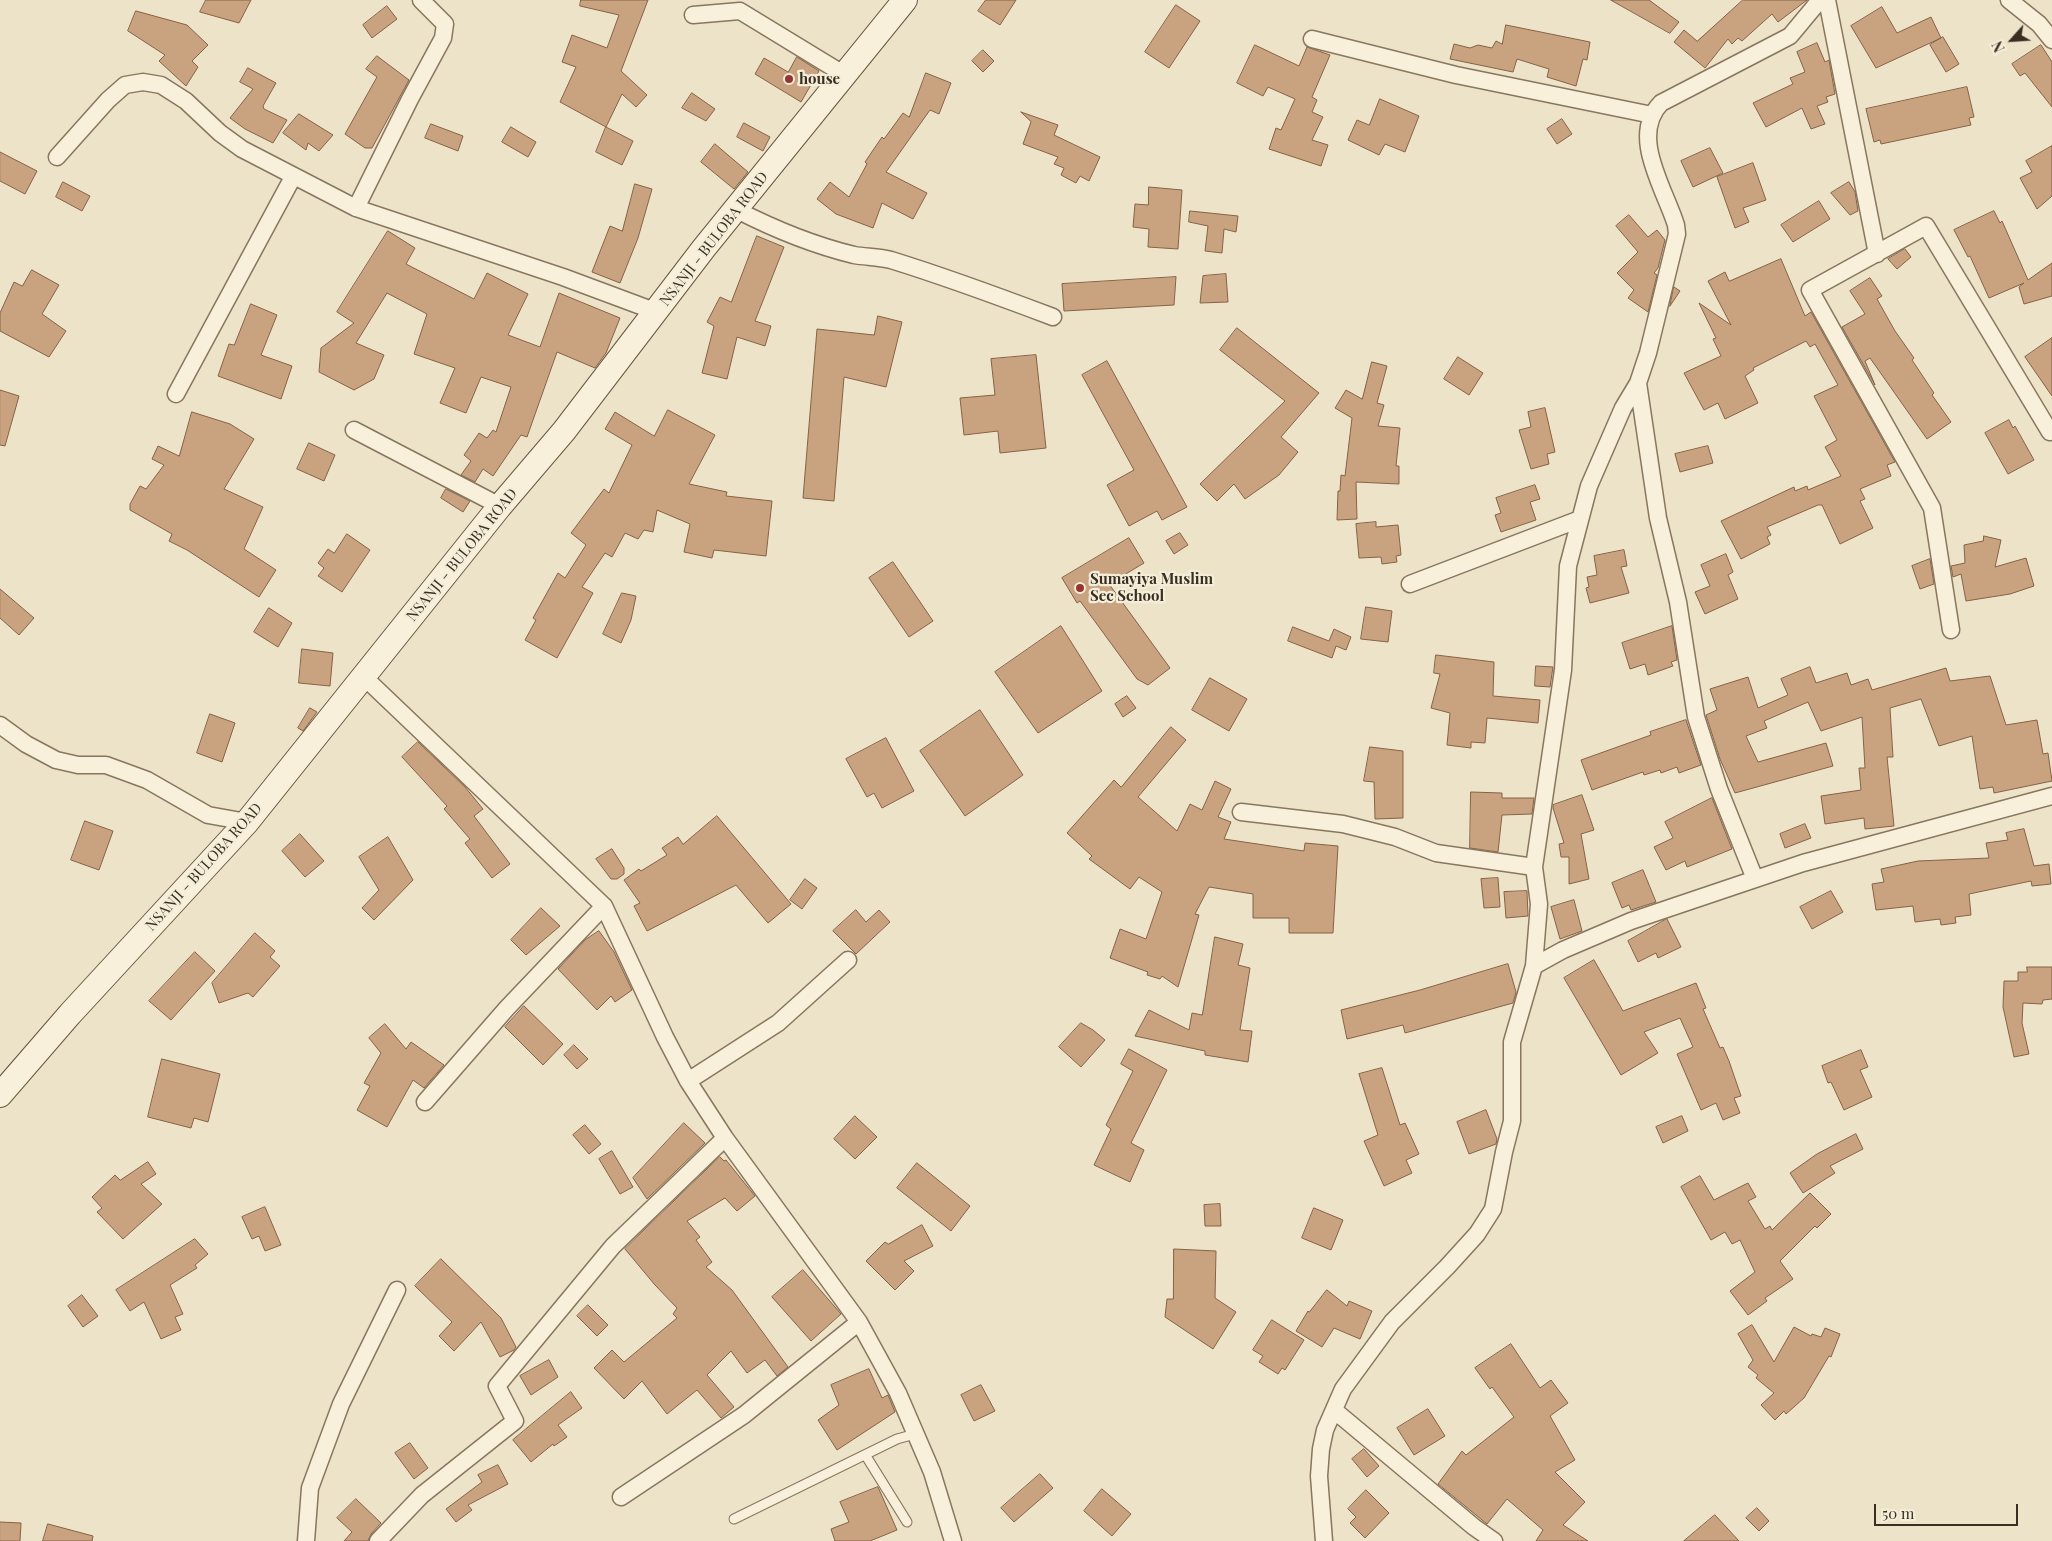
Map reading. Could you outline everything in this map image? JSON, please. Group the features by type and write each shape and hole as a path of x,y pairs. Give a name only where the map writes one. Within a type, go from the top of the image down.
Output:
{"main road":[{"name":"NSANJI - BULOBA ROAD","path":"0,1095 70,1014 247,822 500,506 564,431 657,312 704,248 737,210 905,0"}],"street":[{"path":"356,208 410,99 443,38 445,24 421,0"},
{"path":"1324,1541 1319,1476 1325,1430 1343,1390 1392,1322 1477,1234 1494,1209 1504,1152 1512,1121 1512,1042 1534,966 1539,904 1534,867 1564,670 1568,566 1589,486 1623,408 1638,384 1648,353 1676,234 1675,220 1657,174 1648,143 1648,129 1652,115 1661,103 1790,36 1820,0"},
{"path":"1827,0 1877,254"},
{"path":"2009,0 2039,24 2052,40"},
{"path":"693,15 740,11 845,75"},
{"path":"1312,39 1456,75 1652,115"},
{"path":"57,157 108,100 125,86 143,82 161,85 186,101 220,133 242,149 356,208 554,274 657,312"},
{"path":"176,394 293,177"},
{"path":"737,210 773,228 827,247 855,255 884,258 930,272 1053,317"},
{"path":"1951,630 1932,508 1810,290 1926,226 2050,432"},
{"path":"1638,384 1658,518 1678,602 1696,717 1719,789 1755,878"},
{"path":"354,430 500,506"},
{"path":"1410,584 1580,519"},
{"path":"364,677 604,906 664,1037 688,1081 725,1138 859,1322 898,1393 932,1472 953,1541"},
{"path":"0,725 26,744 56,760 78,765 106,765 147,780 208,815 247,822"},
{"path":"1534,966 1563,950 1632,921 1755,878 1803,863 2052,796"},
{"path":"1241,812 1343,824 1395,838 1436,854 1534,867"},
{"path":"425,1102 506,1008 604,906"},
{"path":"688,1081 778,1022 848,960"},
{"path":"378,1541 422,1495 515,1420 497,1386 613,1246 725,1138"},
{"path":"306,1541 310,1488 341,1404 397,1290"},
{"path":"621,1497 744,1414 859,1322"},
{"path":"1335,1411 1474,1527 1494,1541"}],"lane":[{"path":"734,1519 866,1456 897,1439 915,1434"},
{"path":"866,1456 907,1522"}],"building":[{"path":"206,0 251,0 239,23 200,12"},
{"path":"581,0 648,0 621,71 647,95 636,107 622,94 606,127 560,102 576,67 562,62 572,35 607,48 619,15 580,6"},
{"path":"986,0 1016,0 1000,25 978,11"},
{"path":"1611,0 1649,0 1679,22 1670,33"},
{"path":"1743,0 1807,0 1778,22 1772,14 1742,41 1738,38 1732,44 1728,39 1705,68 1674,42 1684,30 1697,41"},
{"path":"1176,5 1200,21 1169,68 1145,52"},
{"path":"387,6 397,19 372,38 363,25"},
{"path":"1882,7 1897,33 1931,17 1941,38 1876,68 1851,26"},
{"path":"136,11 187,25 208,45 192,61 198,67 186,86 159,61 165,55 128,31"},
{"path":"1506,25 1590,42 1587,60 1583,59 1576,86 1547,77 1549,69 1517,59 1513,72 1450,59 1454,44 1470,48 1478,45 1492,48 1496,41 1502,44"},
{"path":"1943,37 1959,64 1946,72 1930,45"},
{"path":"1817,43 1825,62 1829,60 1835,94 1826,97 1828,102 1817,106 1825,124 1811,129 1802,108 1766,127 1753,103 1793,84 1790,78 1805,72 1797,52"},
{"path":"1255,45 1299,66 1307,47 1330,55 1312,97 1317,100 1312,112 1323,117 1312,140 1328,145 1321,166 1269,149 1276,128 1281,130 1295,99 1268,87 1263,96 1237,83"},
{"path":"2041,45 2052,62 2052,107 2025,73 2020,76 2012,64"},
{"path":"983,50 994,61 983,72 972,61"},
{"path":"377,56 409,80 372,148 365,148 345,134 377,77 366,69"},
{"name":"house","path":"797,57 819,71 801,102 755,74 764,58 788,72"},
{"path":"248,68 276,83 263,106 264,109 287,120 273,143 245,129 230,118 253,89 240,82"},
{"path":"926,73 951,83 939,114 930,110 886,172 927,193 913,219 882,203 873,228 836,214 817,199 830,182 849,197 867,164 865,162 882,137 884,139 903,113 909,117"},
{"path":"1967,87 1974,117 1969,118 1971,125 1881,144 1880,140 1874,142 1866,109"},
{"path":"692,93 715,109 706,121 682,108"},
{"path":"1380,99 1419,116 1405,152 1385,144 1379,155 1348,140 1357,120 1369,125"},
{"path":"1021,112 1058,125 1054,135 1100,157 1089,181 1080,176 1076,183 1061,175 1064,168 1054,164 1058,157 1023,144 1031,122"},
{"path":"299,114 333,135 319,151 308,143 306,150 283,133"},
{"path":"1562,119 1572,134 1557,144 1547,129"},
{"path":"744,123 770,137 763,151 737,137"},
{"path":"431,124 463,136 458,151 425,138"},
{"path":"511,127 536,142 528,157 502,142"},
{"path":"606,127 633,141 622,165 596,152"},
{"path":"715,144 748,172 734,189 701,162"},
{"path":"2052,146 2052,196 2037,209 2020,178 2032,172 2026,161"},
{"path":"1710,148 1723,173 1693,187 1681,161"},
{"path":"0,152 37,171 25,194 0,181"},
{"path":"1753,163 1766,200 1743,208 1749,222 1735,228 1717,177"},
{"path":"63,182 90,196 82,211 56,197"},
{"path":"1849,182 1855,192 1858,211 1850,215 1831,193"},
{"path":"635,184 652,189 638,238 620,283 592,272 610,226 622,231"},
{"path":"1149,187 1182,190 1178,249 1148,247 1149,229 1133,227 1135,204 1148,205"},
{"path":"1819,201 1830,219 1793,242 1781,225"},
{"path":"1190,211 1238,216 1236,232 1224,229 1222,253 1205,251 1208,226 1189,222"},
{"path":"1994,211 2000,223 2002,221 2028,280 2052,263 2052,296 2024,304 2019,287 2024,283 1989,298 1970,256 1968,257 1954,230"},
{"path":"1629,215 1648,237 1657,230 1665,240 1658,268 1654,273 1657,275 1648,312 1628,298 1634,290 1617,273 1638,252 1616,226"},
{"path":"388,231 415,248 406,264 474,299 487,273 528,294 508,335 540,347 559,293 620,318 606,353 595,368 557,352 527,437 521,435 493,476 483,469 475,482 461,475 471,461 464,455 479,433 487,438 493,430 496,432 511,387 481,377 466,413 440,403 455,368 414,354 427,314 387,293 356,343 384,355 374,379 354,390 319,372 321,348 354,323 337,312"},
{"path":"757,236 784,247 755,321 771,326 765,346 737,337 727,379 702,373 714,326 707,322 720,297 731,302"},
{"path":"1905,249 1911,257 1897,269 1888,259"},
{"path":"1781,259 1805,316 1811,312 1895,462 1887,465 1891,476 1860,489 1865,499 1860,501 1873,528 1840,544 1822,505 1818,505 1767,527 1771,535 1767,537 1770,544 1741,559 1721,521 1794,487 1795,491 1807,486 1808,490 1841,476 1825,447 1837,440 1814,396 1838,385 1815,344 1810,347 1806,341 1753,368 1754,370 1745,376 1758,403 1725,419 1718,403 1704,410 1684,373 1721,356 1713,339 1716,338 1699,303 1731,325 1708,281 1725,272 1729,281"},
{"path":"32,270 59,285 42,314 66,331 49,357 0,331 0,313 14,282 22,286"},
{"path":"1226,274 1228,302 1200,303 1203,276"},
{"path":"1176,277 1174,305 1064,311 1062,284"},
{"path":"1870,278 1882,296 1877,299 1895,331 1914,358 1912,360 1934,393 1932,395 1951,422 1927,439 1870,358 1865,361 1875,385 1842,327 1865,314 1850,291"},
{"path":"1674,287 1680,291 1670,306"},
{"path":"251,304 277,315 261,355 292,366 281,399 218,376 229,344 234,345"},
{"path":"878,316 902,322 886,387 844,377 834,501 803,498 817,329 874,335"},
{"path":"1237,328 1319,393 1281,437 1298,452 1279,475 1245,499 1234,484 1217,501 1200,484 1285,401 1220,350"},
{"path":"2052,338 2052,396 2025,357"},
{"path":"1036,355 1046,448 1000,453 998,431 964,435 960,398 995,395 991,359"},
{"path":"1458,357 1483,373 1469,395 1444,379"},
{"path":"1107,361 1187,507 1162,520 1157,511 1129,526 1107,485 1134,470 1082,375"},
{"path":"1372,362 1387,366 1377,403 1384,405 1378,426 1400,428 1396,466 1399,466 1399,484 1356,482 1357,519 1337,520 1338,491 1340,491 1341,475 1345,476 1352,418 1335,408 1346,390 1362,399"},
{"path":"0,390 19,396 5,446 0,445"},
{"path":"1545,408 1555,452 1547,454 1549,464 1531,469 1519,430 1531,427 1528,412"},
{"path":"668,410 715,435 689,484 727,492 726,496 772,501 766,556 714,550 712,558 684,552 690,524 657,510 653,532 644,530 638,539 625,533 612,557 605,553 582,587 593,593 557,658 525,640 536,620 533,618 558,573 565,578 586,545 571,533 604,489 609,493 632,445 605,429 615,412 654,436"},
{"path":"192,412 230,424 254,439 224,489 263,507 244,549 276,570 259,597 187,550 169,541 172,534 130,510 130,504 140,486 146,489 164,465 152,459 158,446 179,456"},
{"path":"2009,420 2013,428 2015,426 2034,460 2008,474 1985,433"},
{"path":"309,443 335,455 324,481 297,469"},
{"path":"1708,446 1713,463 1680,472 1675,454"},
{"path":"1535,485 1540,499 1530,502 1536,520 1501,532 1495,515 1501,513 1496,498"},
{"path":"446,489 470,501 463,512 441,498"},
{"path":"1376,522 1376,527 1398,525 1401,555 1396,556 1397,562 1382,564 1381,557 1359,558 1356,524"},
{"path":"1180,533 1188,545 1174,554 1166,541"},
{"path":"347,534 370,550 342,592 318,576 324,568 318,563 328,549 334,553"},
{"path":"1984,536 2001,540 1995,567 2026,558 2034,586 2010,594 1966,601 1961,574 1953,577 1951,566 1965,563 1964,545 1983,541"},
{"path":"1129,538 1144,563 1109,584 1170,668 1148,685 1137,679 1080,601 1077,603 1062,578"},
{"path":"1624,550 1627,566 1621,567 1629,593 1590,603 1586,588 1589,587 1587,577 1597,575 1594,556"},
{"path":"1726,554 1733,572 1728,575 1738,599 1705,614 1695,592 1710,586 1701,565"},
{"path":"1930,559 1934,584 1920,589 1912,566"},
{"path":"893,562 933,621 909,637 869,578"},
{"path":"0,589 34,618 19,635 0,618"},
{"path":"622,593 636,596 631,620 621,643 603,634"},
{"path":"1366,607 1392,611 1388,642 1361,639"},
{"path":"269,608 292,623 278,647 254,632"},
{"path":"1061,626 1102,691 1038,733 995,672"},
{"path":"1672,626 1677,660 1671,662 1673,666 1648,675 1645,664 1630,669 1622,643"},
{"path":"1293,627 1329,641 1334,629 1351,637 1346,650 1336,646 1332,658 1288,641"},
{"path":"302,649 333,653 330,686 299,683"},
{"path":"1436,655 1494,662 1493,696 1540,700 1538,723 1487,718 1485,743 1471,742 1471,748 1447,745 1450,713 1431,708 1440,674 1434,673"},
{"path":"1536,666 1553,667 1550,687 1535,686"},
{"path":"1810,667 1816,683 1847,673 1851,685 1868,679 1872,690 1946,668 1950,681 1990,676 2006,725 2037,720 2043,754 2048,753 2052,781 1994,793 1993,787 1980,789 1972,736 1939,746 1921,699 1890,708 1893,757 1887,757 1894,826 1865,829 1864,818 1825,824 1821,796 1861,790 1859,768 1865,768 1862,717 1821,731 1808,702 1764,721 1767,728 1746,736 1758,762 1826,743 1833,766 1735,793 1720,759 1706,715 1717,710 1710,689 1748,677 1758,708 1788,695 1781,679"},
{"path":"1210,678 1247,699 1229,731 1192,710"},
{"path":"1127,696 1136,708 1123,717 1115,704"},
{"path":"310,708 317,712 303,731 298,728"},
{"path":"980,710 1023,775 965,816 920,751"},
{"path":"210,714 235,723 222,762 197,753"},
{"path":"1686,720 1701,765 1679,773 1677,767 1661,773 1660,770 1644,775 1643,772 1592,790 1581,760 1651,735 1650,732"},
{"path":"1171,727 1186,740 1138,797 1177,831 1190,804 1202,810 1215,781 1231,789 1218,817 1231,822 1224,839 1304,851 1305,843 1338,846 1333,933 1289,933 1289,918 1253,918 1253,894 1209,887 1195,914 1199,915 1178,987 1162,976 1160,979 1147,975 1148,972 1110,958 1120,929 1146,939 1162,892 1139,877 1130,889 1089,859 1092,856 1067,833 1114,780 1121,787"},
{"path":"886,738 914,791 882,808 874,793 867,797 846,759"},
{"path":"418,742 465,787 483,809 474,816 510,864 492,878 465,843 470,839 444,809 447,806 402,757"},
{"path":"1370,747 1403,751 1403,818 1375,819 1374,782 1364,781"},
{"path":"1471,792 1502,793 1502,798 1534,798 1532,814 1502,815 1498,852 1470,848"},
{"path":"1582,795 1594,830 1581,834 1589,879 1569,884 1569,857 1561,857 1559,844 1564,843 1553,805"},
{"path":"1712,798 1732,849 1687,867 1685,861 1666,870 1654,847 1673,838 1665,822"},
{"path":"717,816 791,904 768,923 736,885 647,931 634,906 640,903 624,880 639,869 641,871 667,855 662,848 678,837 683,844"},
{"path":"85,821 113,831 99,870 71,860"},
{"path":"1805,824 1811,838 1785,848 1780,834"},
{"path":"2024,829 2034,866 2049,864 2051,884 2032,886 2031,881 1969,894 1971,915 1955,917 1956,923 1941,925 1940,919 1915,922 1913,906 1876,910 1872,884 1884,882 1881,869 1918,861 1989,858 1986,843 2008,840 2006,833"},
{"path":"300,834 324,861 305,877 282,851"},
{"path":"388,837 413,880 374,920 362,908 379,890 359,857"},
{"path":"612,849 624,868 624,874 617,879 611,879 596,859"},
{"path":"1643,870 1656,902 1631,910 1629,905 1622,908 1612,883"},
{"path":"1498,878 1500,907 1484,908 1481,879"},
{"path":"805,879 817,888 802,909 790,900"},
{"path":"1527,891 1528,916 1506,918 1504,892"},
{"path":"1831,891 1843,912 1812,929 1800,907"},
{"path":"1574,900 1582,931 1560,939 1551,907"},
{"path":"541,908 560,926 526,955 511,940"},
{"path":"856,910 866,922 879,910 890,922 856,954 833,931"},
{"path":"1667,919 1681,947 1658,958 1656,953 1638,962 1628,941"},
{"path":"599,931 614,952 632,990 615,1002 611,996 597,1010 558,969 585,940"},
{"path":"255,933 275,951 270,957 280,966 253,997 248,993 219,1003 212,983"},
{"path":"1215,937 1243,944 1238,965 1250,968 1240,1030 1252,1031 1248,1062 1205,1055 1205,1051 1135,1036 1149,1010 1189,1030 1192,1013 1202,1015"},
{"path":"195,952 215,971 171,1020 149,1001"},
{"path":"1594,960 1623,1011 1696,983 1706,1008 1703,1009 1720,1048 1723,1047 1741,1096 1734,1098 1740,1113 1723,1120 1716,1103 1701,1110 1677,1054 1693,1047 1680,1018 1644,1032 1658,1053 1621,1075 1564,978"},
{"path":"1508,964 1516,992 1513,1003 1405,1033 1403,1025 1347,1039 1341,1010 1420,990"},
{"path":"2027,967 2052,967 2052,999 2043,1000 2042,1004 2023,1003 2022,1023 2029,1054 2014,1057 2003,1007 2004,981 2018,981 2018,972 2027,972"},
{"path":"524,1006 563,1044 543,1065 505,1027"},
{"path":"1081,1023 1105,1040 1081,1067 1059,1047"},
{"path":"385,1024 406,1049 411,1042 444,1065 424,1088 413,1080 387,1127 357,1110 370,1086 364,1083 381,1053 369,1038"},
{"path":"574,1045 588,1059 577,1069 564,1055"},
{"path":"1129,1049 1167,1070 1131,1143 1144,1150 1130,1182 1094,1165 1111,1129 1106,1125 1133,1071 1121,1064"},
{"path":"1861,1050 1868,1067 1860,1070 1872,1097 1844,1110 1831,1082 1828,1083 1822,1066"},
{"path":"162,1059 220,1074 208,1122 194,1118 191,1128 148,1117"},
{"path":"1382,1068 1400,1125 1405,1123 1419,1154 1406,1160 1412,1173 1384,1186 1364,1141 1378,1135 1359,1074"},
{"path":"1486,1110 1497,1139 1496,1144 1469,1154 1457,1122"},
{"path":"855,1116 877,1137 855,1159 834,1139"},
{"path":"1682,1116 1688,1131 1663,1143 1656,1127"},
{"path":"684,1123 705,1143 647,1199 633,1178"},
{"path":"585,1125 601,1144 589,1154 573,1135"},
{"path":"1856,1134 1863,1149 1830,1166 1835,1173 1803,1193 1790,1173 1817,1154"},
{"path":"612,1151 633,1187 620,1194 599,1159"},
{"path":"720,1157 724,1161 726,1160 755,1196 737,1211 725,1198 687,1221 700,1237 696,1240 712,1262 706,1267 732,1290 788,1367 777,1376 765,1360 747,1373 731,1351 707,1375 734,1407 721,1418 697,1390 667,1414 642,1381 624,1399 594,1368 612,1350 624,1362 677,1318 673,1314 677,1308 625,1249"},
{"path":"148,1162 156,1174 141,1184 162,1204 123,1239 97,1212 102,1208 92,1197 115,1175 120,1180"},
{"path":"917,1163 970,1206 951,1231 897,1188"},
{"path":"1700,1176 1714,1200 1748,1183 1756,1197 1748,1201 1765,1229 1770,1226 1772,1230 1810,1193 1831,1214 1817,1228 1815,1226 1780,1261 1793,1279 1765,1298 1767,1301 1748,1315 1730,1291 1755,1272 1740,1240 1732,1244 1725,1232 1711,1240 1681,1187"},
{"path":"1220,1204 1221,1226 1205,1226 1204,1205"},
{"path":"265,1207 281,1245 265,1251 259,1236 252,1239 242,1217"},
{"path":"1314,1208 1343,1220 1331,1250 1302,1238"},
{"path":"922,1225 933,1246 904,1261 914,1271 895,1290 866,1261 885,1242 888,1244"},
{"path":"195,1239 208,1254 195,1265 197,1268 170,1285 183,1314 175,1317 181,1330 161,1339 144,1302 130,1311 116,1290"},
{"path":"1174,1249 1216,1251 1215,1298 1236,1312 1213,1349 1165,1317 1167,1299 1173,1299"},
{"path":"441,1259 501,1318 516,1347 514,1350 500,1357 481,1322 454,1351 439,1336 452,1322 415,1286"},
{"path":"803,1270 841,1314 811,1341 772,1297"},
{"path":"1327,1290 1347,1306 1349,1301 1372,1311 1360,1339 1334,1328 1322,1347 1296,1331 1308,1311"},
{"path":"82,1295 98,1316 83,1327 68,1306"},
{"path":"588,1305 608,1325 597,1336 577,1316"},
{"path":"1272,1320 1304,1340 1285,1370 1282,1368 1278,1374 1259,1362 1263,1356 1253,1350"},
{"path":"1752,1325 1774,1362 1794,1327 1811,1336 1812,1334 1821,1337 1825,1328 1840,1334 1831,1357 1829,1356 1804,1398 1786,1414 1784,1411 1775,1420 1761,1405 1774,1393 1756,1378 1758,1375 1748,1367 1753,1360 1738,1334"},
{"path":"1511,1344 1540,1388 1551,1380 1568,1403 1550,1416 1575,1460 1555,1472 1585,1502 1563,1525 1588,1541 1536,1541 1543,1530 1507,1499 1487,1524 1438,1484 1462,1451 1466,1455 1514,1417 1475,1368"},
{"path":"549,1360 558,1377 531,1395 520,1376"},
{"path":"869,1369 882,1398 888,1395 895,1412 837,1450 818,1420 839,1405 831,1385"},
{"path":"981,1385 995,1411 974,1421 961,1395"},
{"path":"571,1392 582,1408 558,1425 567,1437 554,1446 553,1444 531,1462 513,1440"},
{"path":"1428,1409 1445,1436 1414,1455 1397,1428"},
{"path":"410,1443 428,1468 414,1479 395,1453"},
{"path":"1364,1449 1379,1466 1367,1477 1352,1459"},
{"path":"498,1465 508,1484 468,1505 472,1510 456,1522 446,1509 482,1482 478,1475"},
{"path":"1040,1474 1053,1488 1014,1522 1001,1508"},
{"path":"878,1487 897,1530 870,1541 835,1541 831,1529 849,1522 840,1502"},
{"path":"1102,1489 1131,1514 1112,1536 1084,1511"},
{"path":"1366,1490 1389,1513 1365,1538 1350,1523 1356,1517 1348,1509"},
{"path":"356,1499 381,1523 371,1534 368,1541 344,1541 352,1532 337,1518"},
{"path":"1757,1508 1769,1521 1759,1531 1746,1518"},
{"path":"1715,1515 1739,1541 1684,1541"},
{"path":"0,1522 21,1523 20,1541 0,1541"},
{"path":"48,1524 93,1536 92,1541 43,1541"}],"place":[{"name":"house","path":"789,79"},
{"name":"Sumayiya Muslim Sec School","path":"1080,588"}]}
